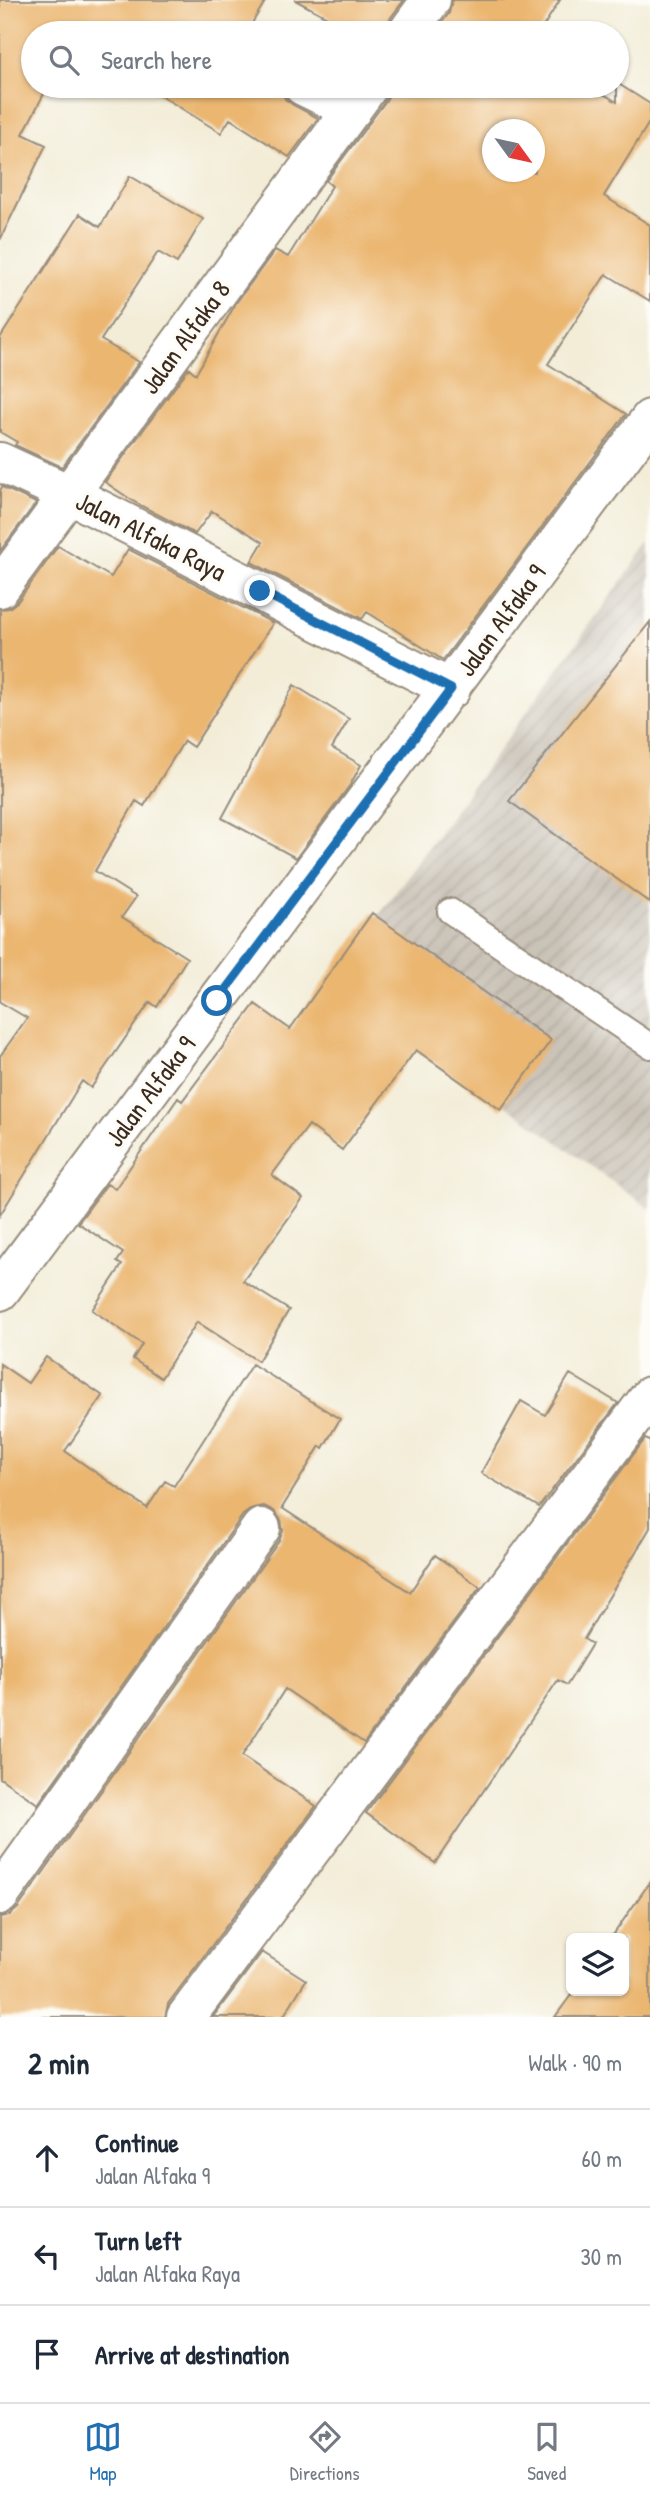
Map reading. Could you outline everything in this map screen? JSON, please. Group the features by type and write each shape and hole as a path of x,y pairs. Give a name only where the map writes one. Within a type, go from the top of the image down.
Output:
{"street":[{"path":"416,21 431,0"},
{"name":"Jalan Alfaka 8","path":"0,587 361,98"},
{"name":"Jalan Alfaka 9","path":"0,1292 650,419"},
{"name":"Jalan Alfaka Raya","path":"0,462 69,494 451,689"},
{"path":"186,2017 650,1395"},
{"path":"0,1895 261,1528"}],"lane":[{"path":"450,911 650,1046"}],"shaded area":[{"path":"650,542 650,1209 332,980"}],"building":[{"path":"0,0 266,0 253,21 21,21 21,98 42,98 23,134 46,145 0,240"},
{"path":"295,0 404,0 389,21 334,21"},
{"path":"452,0 560,0 547,21 443,21 449,13"},
{"path":"629,91 650,104 650,121 604,196 650,225 650,301 606,274 548,364 626,414 443,660 367,612 362,619 251,562 263,542 212,511 195,534 136,503 105,482 189,368 196,374 236,303 275,250 288,257 332,186 326,181 387,98 610,98 617,102 617,98 629,98"},
{"path":"165,98 285,98 318,118 289,157 230,119 221,133"},
{"path":"130,176 203,219 177,263 158,252 101,340 139,362 62,467 15,445 17,442 0,432 0,338 80,214 100,227"},
{"path":"2,487 36,503 0,551 0,490"},
{"path":"58,546 111,577 128,549 273,623 193,747 184,741 144,806 136,801 95,871 136,897 122,917 187,958 157,1007 150,1002 91,1088 82,1081 0,1215 0,1056 27,1018 0,1002 0,609 9,608 18,601"},
{"path":"650,622 650,903 509,801"},
{"path":"294,685 349,719 332,748 361,765 350,785 296,858 222,818"},
{"path":"372,913 551,1040 501,1110 416,1050 342,1150 309,1125 272,1175 303,1198 243,1281 289,1310 258,1361 197,1322 161,1378 133,1359 142,1344 92,1310 122,1265 117,1262 123,1253 78,1223 107,1184 115,1189 178,1098 182,1101 255,1004 290,1029"},
{"path":"46,1357 103,1396 65,1451 147,1508 165,1481 174,1486 252,1364 340,1419 282,1508 410,1592 435,1555 480,1587 364,1743 285,1689 242,1756 316,1806 168,2004 165,2017 0,2017 0,1917 10,1915 18,1908 279,1541 283,1531 281,1520 274,1511 264,1506 253,1508 243,1515 38,1804 0,1778 0,1364 28,1383"},
{"path":"570,1374 618,1403 539,1507 481,1473 521,1401 545,1415"},
{"path":"645,1439 650,1441 650,1528 584,1639 592,1644 567,1685 558,1680 435,1863 366,1813"},
{"path":"650,1882 650,2017 555,2017 570,1996 629,1996 629,1933 614,1933"},
{"path":"262,1952 306,1980 283,2017 213,2017"}],"route":[{"path":"217,1001 451,689 260,591"}]}
